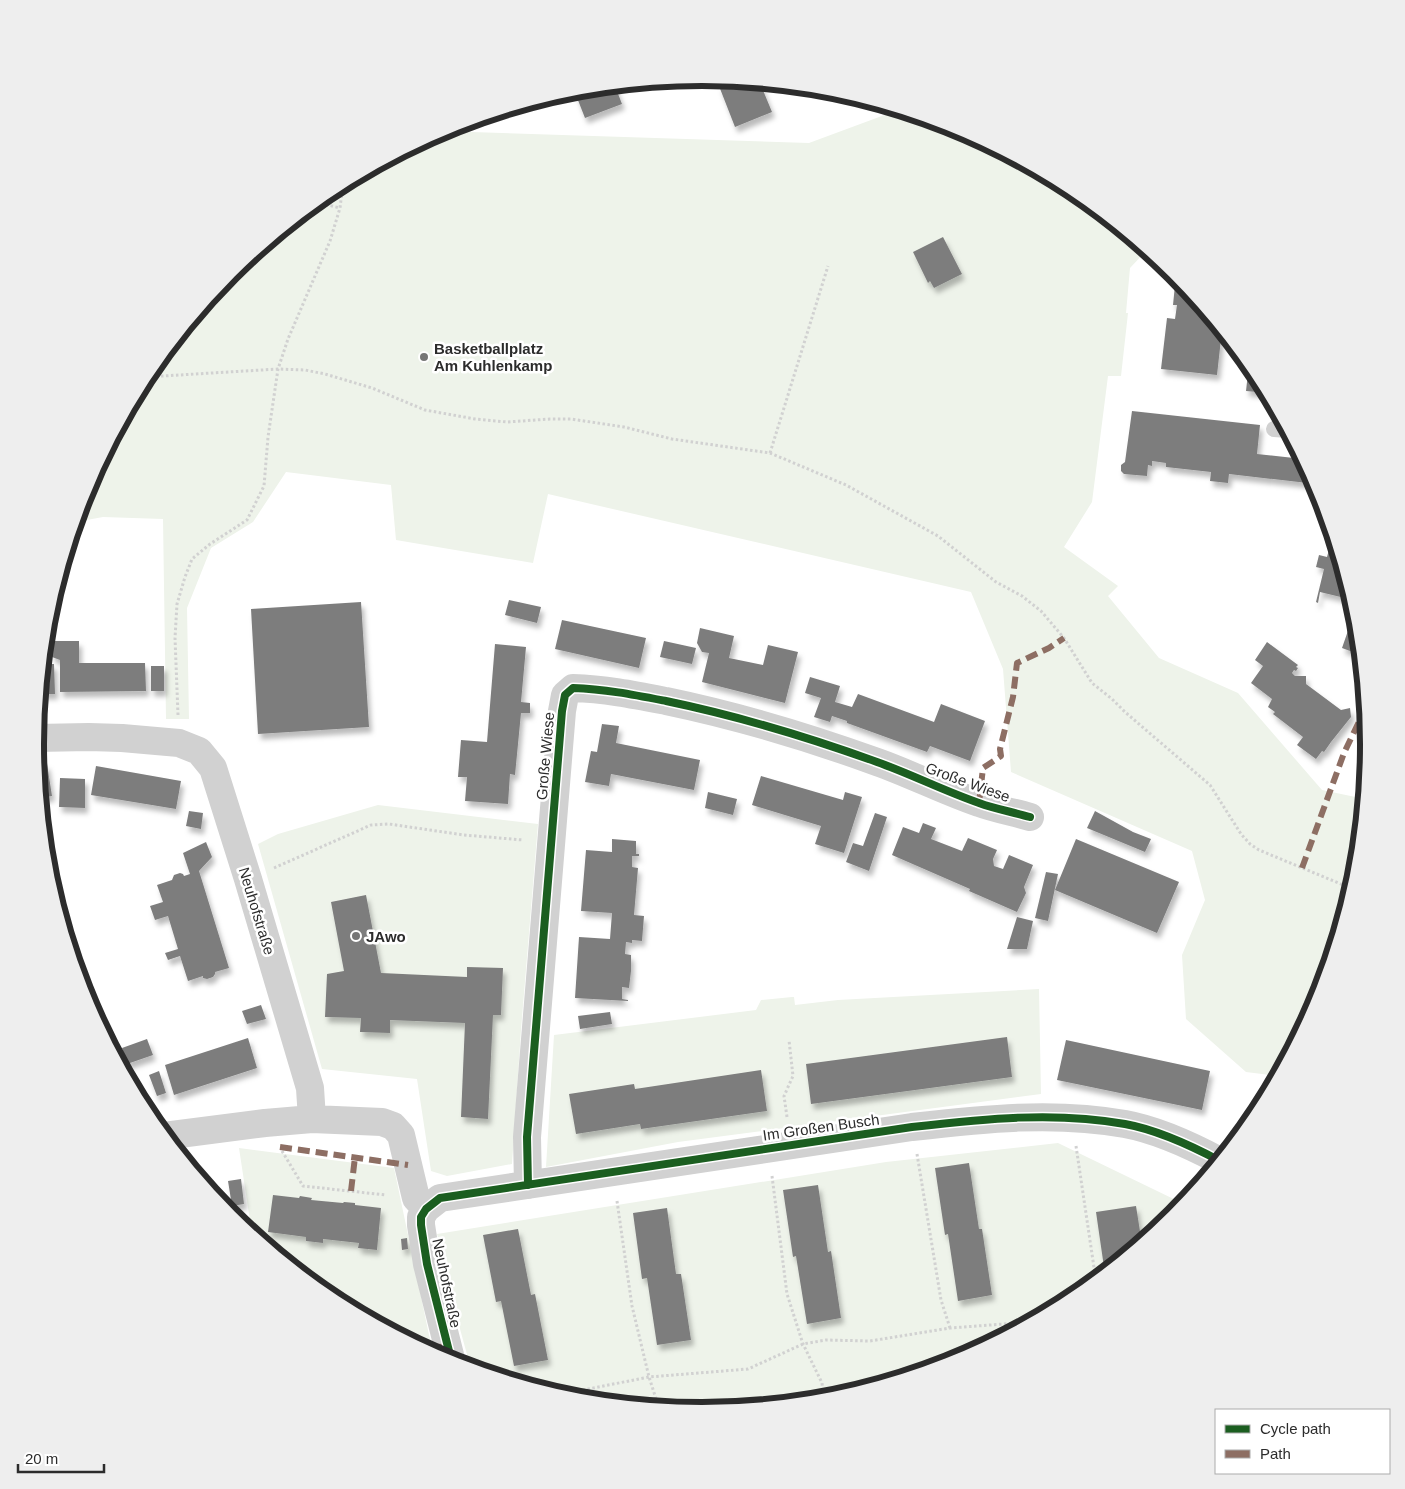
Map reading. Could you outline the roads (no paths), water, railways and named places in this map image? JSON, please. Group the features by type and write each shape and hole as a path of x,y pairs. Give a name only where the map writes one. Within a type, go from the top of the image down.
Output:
{"street":[{"name":"Große Wiese","path":"528,1185 527,1137 562,711 565,695 573,688 598,689 645,697 752,722 813,740 870,760 979,803 1030,817"},
{"name":"Neuhofstraße","path":"44,738 89,736 179,743 199,751 213,768 310,1088 312,1119 382,1122 393,1126 401,1135 421,1203 421,1225 428,1264 450,1353"},
{"name":"Im Großen Busch","path":"421,1203 440,1198 912,1127 1014,1118 1075,1118 1126,1124 1165,1135 1215,1158"},
{"path":"172,1135 312,1119"}],"place":[{"name":"Basketballplatz Am Kuhlenkamp","path":"424,357"},
{"name":"JAwo","path":"356,936"}]}
